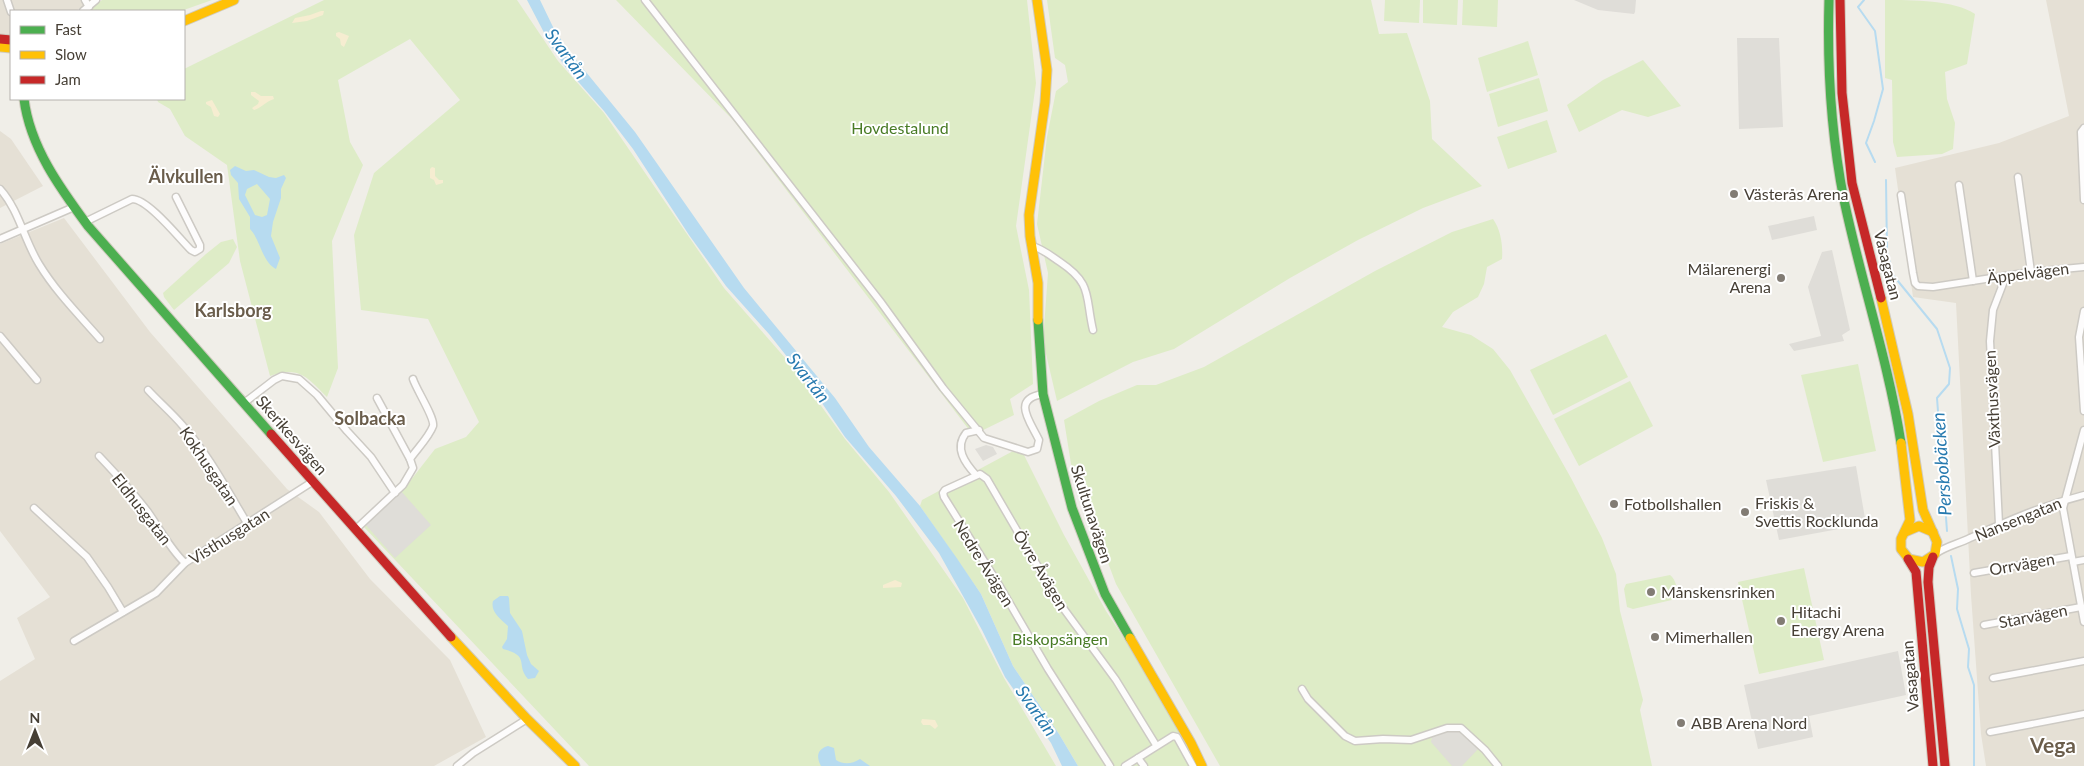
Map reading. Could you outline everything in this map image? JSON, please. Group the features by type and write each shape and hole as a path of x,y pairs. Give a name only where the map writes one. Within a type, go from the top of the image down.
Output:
{"street":[{"path":"84,0 89,7"},
{"path":"84,10 96,0"},
{"path":"185,21 234,0"},
{"path":"646,0 880,301 943,388 980,430 984,438 1028,452 1034,452 1040,442 1027,415 1025,405 1028,398 1043,394"},
{"name":"Skultunavägen","path":"1037,0 1047,70 1038,156 1029,203 1029,227 1038,283 1038,334 1043,394 1072,508 1098,578 1105,594 1191,743 1202,766"},
{"name":"Vasagatan","path":"1828,0 1830,86 1839,170 1898,424 1910,511 1910,520 1904,533"},
{"name":"Vasagatan","path":"1840,0 1842,93 1852,183 1908,414 1923,510 1935,536"},
{"name":"Skerikesvägen","path":"24,100 24,110 32,135 74,207 85,222 149,298 355,530 528,719 575,766"},
{"path":"2083,128 2081,132 2084,200"},
{"path":"2018,177 2031,272"},
{"path":"1959,185 1973,281"},
{"path":"0,189 13,205 29,246 50,280 100,339"},
{"name":"Äppelvägen","path":"1901,195 1914,282 1923,288 2031,272 2084,267"},
{"path":"85,222 132,199 138,199 153,211 190,250 195,252 200,249 200,245 176,197"},
{"path":"0,240 74,207"},
{"path":"1032,246 1046,252 1079,277 1088,298 1093,330"},
{"name":"Växthusvägen","path":"1999,524 1990,330 1993,310 2006,276"},
{"path":"2084,310 2079,337 2082,357 2084,411"},
{"path":"0,336 37,380"},
{"path":"244,404 274,380 282,376 299,379 317,395 371,457 394,493"},
{"path":"410,459 433,426 433,422 413,379"},
{"name":"Kokhusgatan","path":"148,390 184,426 210,462 247,523"},
{"path":"355,530 403,485 413,468 377,398"},
{"name":"Övre Åvägen","path":"980,430 966,433 962,441 962,454 965,462 976,475 983,475 987,479 1058,601 1116,680 1156,745"},
{"path":"2084,430 2063,500 2063,509 2084,622"},
{"name":"Eldhusgatan","path":"99,456 146,510 178,557 185,563"},
{"name":"Nedre Åvägen","path":"976,475 945,490 944,497 1110,766"},
{"name":"Visthusgatan","path":"74,641 156,593 185,563 312,482"},
{"name":"Nansengatan","path":"1934,555 1952,544 1967,540 2026,512 2084,495"},
{"path":"34,508 87,557 123,612"},
{"path":"1935,536 1938,545 1934,555 1920,562 1912,561 1906,557 1901,546 1904,533 1910,528 1927,527 1935,536 1952,544"},
{"name":"Vasagatan","path":"1934,555 1929,567 1928,582 1945,766"},
{"name":"Vasagatan","path":"1906,557 1916,572 1933,766"},
{"name":"Orrvägen","path":"1974,573 2072,559 2084,560"},
{"name":"Starvägen","path":"1984,625 2081,607"},
{"path":"1993,678 2084,661"},
{"path":"1302,689 1308,699 1345,736 1355,741 1411,740 1447,728 1461,728 1485,750 1498,766"},
{"path":"1990,732 2084,714"},
{"path":"456,766 528,719"},
{"path":"1125,766 1168,737 1177,737 1193,766"},
{"path":"1138,758 1144,766"}],"shaded area":[{"path":"0,0 91,0 77,10 10,10 10,35 0,35"},
{"path":"1574,0 1636,0 1635,12 1634,14 1598,10"},
{"path":"2046,0 2084,0 2084,766 1986,766 1981,734 1971,595 1956,303 1913,297 1895,168 1999,143 2069,116"},
{"path":"1737,38 1779,38 1783,127 1739,129"},
{"path":"0,131 11,139 43,186 0,208"},
{"path":"1814,216 1817,230 1772,240 1768,226"},
{"path":"64,218 150,332 287,489 319,512 370,579 450,660 486,737 434,766 0,766 0,681 35,659 17,618 50,597 0,531 0,244"},
{"path":"1832,250 1850,330 1842,335 1844,341 1794,351 1789,344 1821,336 1808,287 1822,252"},
{"path":"986,445 993,447 997,454 983,461 975,449"},
{"path":"1856,466 1866,524 1779,540 1766,480"},
{"path":"401,491 431,525 395,558 365,524"},
{"path":"1898,651 1906,695 1809,716 1813,737 1758,749 1744,685"},
{"path":"1454,729 1465,732 1480,747 1462,766 1452,766 1431,742 1433,732"}],"green space":[{"path":"102,0 212,0 184,10 87,10"},
{"path":"324,0 517,0 558,61 604,113 724,288 793,367 845,439 889,492 963,598 1004,678 1056,766 589,766 364,527 400,494 435,449 466,437 479,422 428,319 361,310 354,235 374,173 460,100 410,39 338,80 350,142 363,165 332,241 338,368 327,397 302,375 288,372 270,376 240,261 227,165 185,136 170,109 157,100 185,100 185,69"},
{"name":"Hovdestalund","path":"616,0 1027,0 1036,83 1016,226 1029,290 1033,384 1010,399 1014,415 973,435 733,120"},
{"path":"1047,0 1371,0 1379,34 1407,33 1430,101 1432,139 1482,186 1423,208 1358,240 1290,278 1174,349 1133,362 1057,401 1043,341 1048,273 1037,224 1047,137 1056,91 1068,82 1065,65 1055,58"},
{"path":"1385,0 1420,0 1419,23 1384,21"},
{"path":"1423,0 1458,0 1457,25 1423,23"},
{"path":"1463,0 1498,0 1497,27 1462,25"},
{"path":"1885,0 1945,3 1966,9 1975,14 1967,64 1945,72 1947,99 1955,123 1953,149 1942,154 1897,157 1893,142 1892,80 1885,78"},
{"path":"1528,41 1538,75 1487,92 1478,58"},
{"path":"1643,60 1681,106 1648,117 1622,110 1579,132 1567,105 1603,80"},
{"path":"1539,78 1548,111 1498,127 1489,94"},
{"path":"1547,120 1557,152 1508,169 1497,137"},
{"path":"1493,219 1501,238 1502,259 1487,267 1484,284 1478,297 1453,312 1442,327 1471,335 1493,349 1510,370 1571,478 1602,538 1616,574 1620,611 1643,700 1640,710 1652,766 1220,766 1116,584 1071,464 1064,420 1099,401 1137,385 1156,385 1204,367 1375,271 1452,232"},
{"path":"233,239 237,247 229,263 174,310 163,293 221,242"},
{"path":"1606,334 1628,377 1553,415 1530,370"},
{"path":"1858,364 1876,451 1823,462 1801,375"},
{"path":"1630,381 1653,426 1579,466 1554,419"},
{"name":"Biskopsängen","path":"1015,450 1023,453 1064,535 1106,611 1152,681 1197,766 1078,766 1059,734 1013,666 981,594 920,506 922,500"},
{"name":"Hitachi Energy Arena","path":"1804,568 1824,660 1759,674 1738,582"},
{"name":"Månskensrinken","path":"1670,575 1676,586 1676,599 1633,609 1627,607 1624,589 1626,584"}],"sand":[{"path":"324,11 323,15 307,21 292,23 295,18"},
{"path":"339,32 349,36 344,47 336,36 336,33"},
{"path":"251,92 261,96 273,96 274,99 254,110 252,108 259,101 251,95"},
{"path":"212,100 220,114 218,117 214,116 211,107 206,104 206,102"},
{"path":"432,167 435,168 435,176 439,180 443,180 443,183 436,185 434,180 430,178 430,169"},
{"path":"895,580 902,583 901,587 883,588 883,585"},
{"path":"922,719 935,720 938,726 935,729 930,725 923,725"}],"water":[{"name":"Svartån","path":"527,0 540,0 554,29 568,50 635,132 744,288 835,398 869,447 920,506 981,594 1013,666 1059,734 1078,766 1062,766 1051,743 1005,677 982,630 939,553 896,496 845,437 811,387 769,334 726,286 689,235 633,149 604,111 566,68 551,46"},
{"path":"235,166 246,171 254,170 269,177 276,178 284,175 286,178 281,189 281,198 273,222 271,236 280,258 276,269 267,261 250,229 250,217 239,199 238,183 231,175 230,170","holes":["257,184 270,199 267,215 262,217 255,215 245,195 247,189"]},
{"path":"500,596 508,596 509,598 510,613 522,631 527,655 531,664 539,671 535,678 528,679 524,674 520,658 502,647 507,639 508,626 497,615 492,605 493,601"},
{"path":"824,747 834,748 836,760 839,762 848,763 860,759 870,766 821,766 818,754"}],"waterway":[{"name":"Persbobäcken","path":"1864,0 1858,7 1875,31 1883,89 1866,143 1875,162"},
{"name":"Persbobäcken","path":"1886,180 1887,252 1893,275 1937,329 1950,368 1949,384 1937,398 1947,531"},
{"name":"Persbobäcken","path":"1951,556 1958,589 1957,609 1969,649 1968,667 1974,685 1974,766"}],"traffic: fast":[{"path":"1829,0 1831,100 1844,200 1882,351 1901,443"},
{"path":"24,100 27,117 33,134 48,166 88,226 271,434"},
{"path":"1038,320 1043,394 1072,508 1105,594 1130,638"}],"traffic: slow":[{"path":"185,21 234,0"},
{"path":"1037,0 1047,70 1045,102 1029,215 1030,236 1038,283 1038,320"},
{"path":"0,47 10,48"},
{"path":"1881,298 1908,414 1923,510 1937,542 1935,554 1923,562 1909,559 1901,549 1901,539 1910,520 1901,443"},
{"path":"1905,532 1919,526 1933,532"},
{"path":"451,637 527,719 575,766"},
{"path":"1130,638 1191,743 1202,766"}],"traffic: jam":[{"path":"1840,0 1842,93 1852,183 1881,298"},
{"path":"0,39 10,40"},
{"path":"271,434 451,637"},
{"path":"1933,557 1929,567 1928,582 1945,766"},
{"path":"1908,559 1916,572 1933,766"}],"place":[{"name":"Västerås Arena","path":"1734,194"},
{"name":"Mälarenergi Arena","path":"1781,278"},
{"name":"Fotbollshallen","path":"1614,504"},
{"name":"Friskis & Svettis Rocklunda","path":"1745,512"},
{"name":"Månskensrinken","path":"1651,592"},
{"name":"Hitachi Energy Arena","path":"1781,621"},
{"name":"Mimerhallen","path":"1655,637"},
{"name":"ABB Arena Nord","path":"1681,723"}],"district":[{"name":"Älvkullen","path":"186,177"},
{"name":"Karlsborg","path":"233,311"},
{"name":"Solbacka","path":"370,419"},
{"name":"Vega","path":"2053,746"}]}
